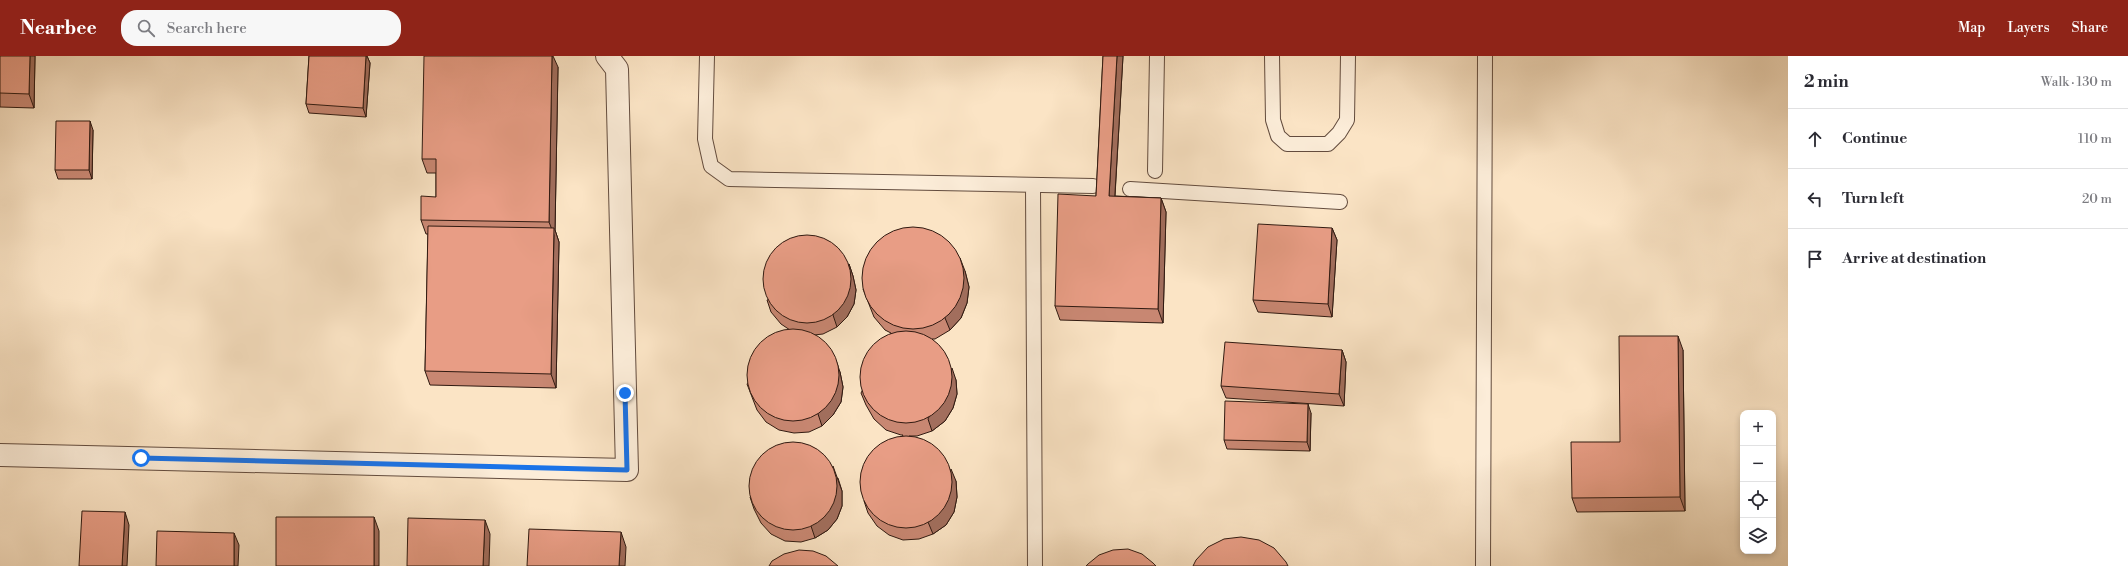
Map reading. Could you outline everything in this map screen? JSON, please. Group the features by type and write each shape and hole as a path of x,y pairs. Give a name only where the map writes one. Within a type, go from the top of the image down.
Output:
{"street":[{"path":"0,455 627,470 617,69 607,56"}],"lane":[{"path":"708,56 705,139 711,166 729,179 1093,186"},
{"path":"1156,171 1157,56"},
{"path":"1272,56 1273,120 1278,136 1286,144 1328,144 1339,133 1347,120 1348,56"},
{"path":"1483,566 1485,56"},
{"path":"1033,185 1035,566"},
{"path":"1130,189 1340,202"}],"building":[{"path":"0,56 30,56 29,94 0,93"},
{"path":"309,56 366,56 363,108 306,104"},
{"path":"424,56 552,56 549,222 421,220 421,196 436,197 436,159 422,159"},
{"path":"1103,56 1117,56 1109,196 1161,198 1158,309 1055,306 1058,194 1096,196"},
{"path":"56,121 90,121 89,170 55,170"},
{"path":"1258,224 1332,228 1328,304 1253,300"},
{"path":"428,226 554,228 551,374 425,371"},
{"path":"913,227 932,231 949,242 960,259 964,278 960,297 949,314 932,325 913,329 894,325 877,314 866,297 862,278 866,259 877,242 894,231"},
{"path":"807,235 824,238 832,242 844,254 848,262 851,279 848,296 844,304 832,316 824,320 807,323 790,320 782,316 770,304 766,296 763,279 766,262 770,254 782,242 790,238"},
{"path":"793,329 810,333 825,343 835,358 839,375 835,392 825,407 810,417 793,421 776,417 761,407 751,392 747,375 751,358 761,343 776,333"},
{"path":"897,331 915,331 932,338 945,351 952,368 952,386 945,403 932,416 915,423 897,423 880,416 867,403 860,386 860,368 867,351 880,338"},
{"path":"1619,336 1678,336 1680,497 1572,498 1571,442 1620,442"},
{"path":"1225,342 1342,350 1339,394 1221,386"},
{"path":"1225,401 1308,404 1307,442 1224,440"},
{"path":"906,436 924,439 939,449 949,464 952,482 949,500 939,515 924,525 906,528 888,525 873,515 863,500 860,482 863,464 873,449 888,439"},
{"path":"793,442 810,445 818,449 830,461 834,469 837,486 834,503 830,511 818,523 810,527 793,530 776,527 768,523 756,511 752,503 749,486 752,469 756,461 768,449 776,445"},
{"path":"82,511 125,512 122,566 79,566"},
{"path":"276,517 374,517 374,566 276,566"},
{"path":"408,518 485,520 483,566 407,566"},
{"path":"529,529 621,532 619,566 527,566"},
{"path":"157,531 234,533 234,566 156,566"},
{"path":"1241,537 1259,540 1274,548 1288,566 1193,566 1196,560 1208,547 1224,539"},
{"path":"1128,549 1142,554 1156,566 1086,566 1099,555 1113,550"},
{"path":"799,550 813,551 826,556 838,566 769,566 772,561 784,554"}],"route":[{"path":"141,458 627,470 625,393"}]}
